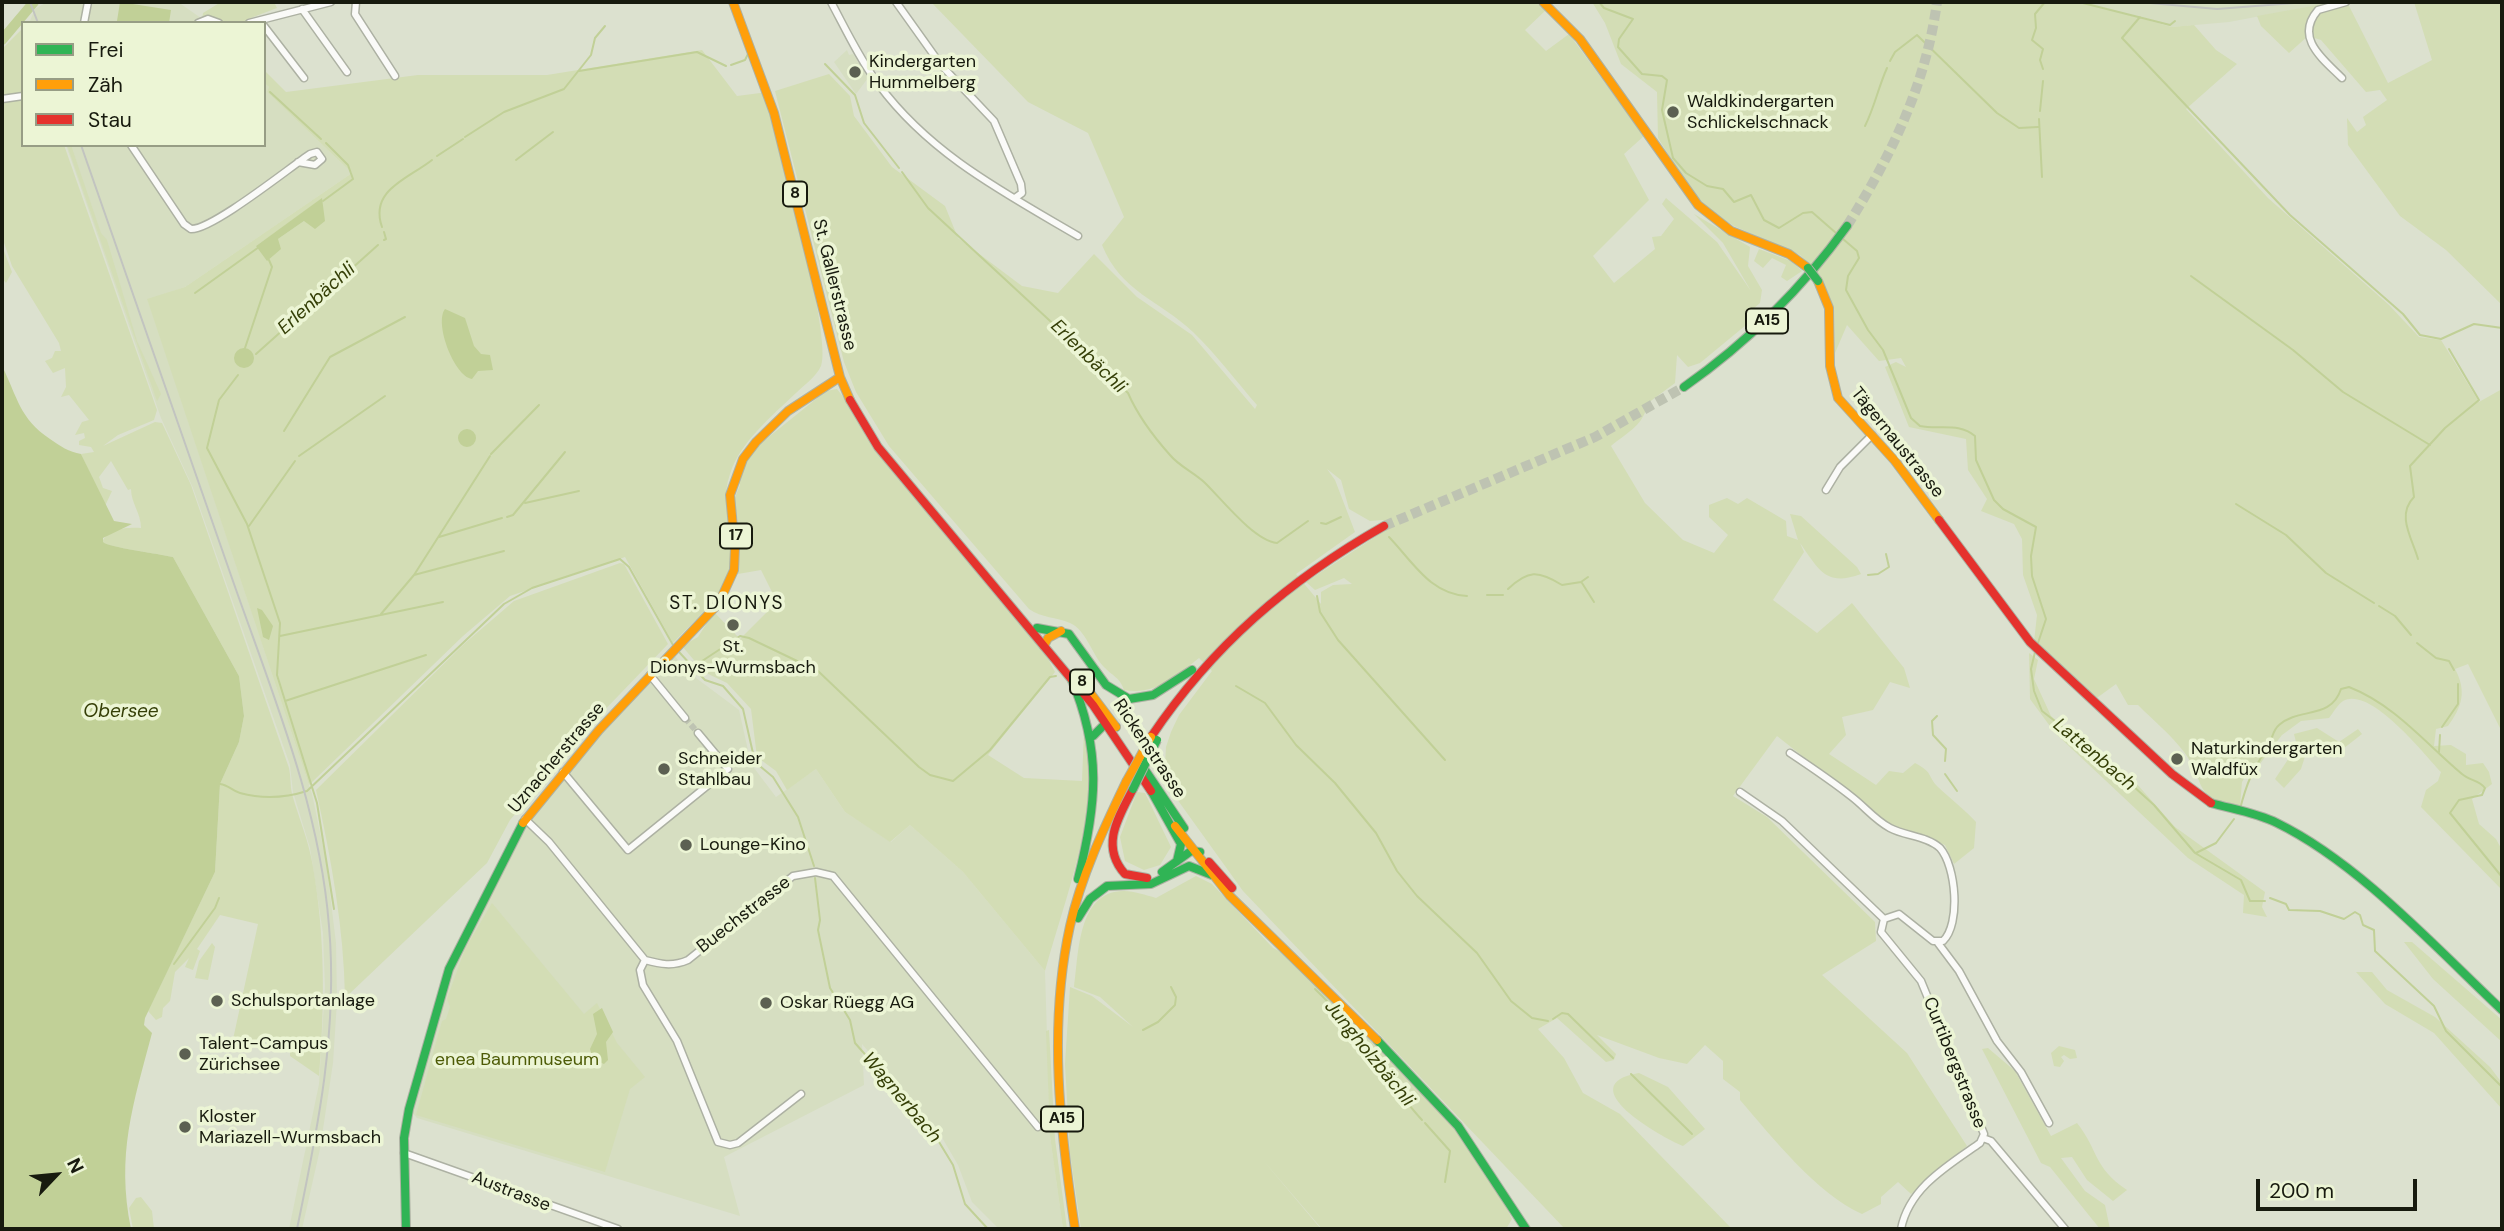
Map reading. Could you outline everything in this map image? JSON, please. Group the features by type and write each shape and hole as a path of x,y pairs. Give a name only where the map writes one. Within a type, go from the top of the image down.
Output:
{"main road":[{"name":"St. Gallerstrasse","path":"733,2 774,113 840,377"},
{"name":"Tägernaustrasse","path":"1543,2 1580,38 1698,205 1722,226 1789,254 1808,268 1818,281 1829,308 1833,386 1848,411 1895,461 2035,647 2172,774 2210,803 2275,822 2312,843 2386,901 2502,1010"},
{"name":"A15","path":"1684,387 1728,356 1774,316 1845,229"},
{"name":"Rickenstrasse","path":"840,377 858,418 872,439 1112,726 1212,875 1458,1126 1526,1229"},
{"name":"Uznacherstrasse","path":"406,1229 404,1153 409,1110 449,969 525,819 563,772 650,675 719,603 735,572 738,559 730,495 741,460 749,448 794,407 840,377"},
{"name":"A15","path":"1075,1229 1058,1066 1059,999 1071,924 1094,855 1173,704 1204,663 1229,636 1285,588 1326,559 1384,526"},
{"name":"Rickenstrasse","path":"968,552 1037,628 1071,678 1112,726 1149,787 1196,850 1266,923 1272,934"},
{"path":"1037,628 1060,631 1076,641 1096,673 1113,692 1130,699 1141,700 1160,694 1204,663"},
{"path":"1045,643 1060,631"},
{"path":"1071,678 1093,736 1097,767 1094,806 1070,910 1071,924"},
{"path":"1093,736 1100,727 1112,726"},
{"path":"1130,785 1112,835 1114,861 1125,874 1141,878 1155,876 1196,850"},
{"path":"1149,787 1181,844 1177,861"},
{"path":"1177,871 1196,850"},
{"path":"1067,943 1082,908 1101,889 1118,883 1147,885 1194,864 1212,875"}],"street":[{"path":"84,21 88,2"},
{"path":"266,22 331,2"},
{"path":"356,2 355,14 395,76"},
{"path":"831,2 870,73 913,125 974,174 1078,236"},
{"path":"896,2 941,65 994,121 1021,184 1022,193 1015,198"},
{"path":"2342,78 2314,51 2308,36 2308,26 2318,10 2346,2"},
{"path":"302,9 347,72"},
{"path":"266,26 304,78"},
{"path":"2,99 21,96"},
{"path":"132,147 184,224 191,229 210,223 298,162"},
{"path":"1826,490 1840,467 1872,435"},
{"path":"650,675 685,718"},
{"path":"563,772 628,850 728,769 698,733"},
{"path":"1790,752 1852,796 1887,827 1931,842 1941,850 1948,862 1954,889 1950,931 1938,943"},
{"name":"Curtibergstrasse","path":"1740,792 1782,821 1884,919 1881,925 1882,935 1910,965 1924,988 1978,1115 1983,1138 1923,1186 1910,1202 1901,1229"},
{"path":"525,819 548,842 645,960 640,970 643,985 682,1052 695,1092 718,1142 730,1145 738,1143 800,1094"},
{"name":"Buechstrasse","path":"645,960 660,964 681,963 793,876 816,872 833,876 1038,1126"},
{"path":"1884,919 1894,914 1901,915 1938,943 1963,977 1997,1041 2021,1072 2049,1123"},
{"path":"1983,1138 1991,1141 2065,1229"},
{"name":"Austrasse","path":"404,1153 618,1229"}],"shaded area":[{"path":"47,2 178,2 205,21 30,21 35,9"},
{"path":"2083,2 2334,2 2229,22 2172,27"},
{"path":"847,50 849,55 853,54 868,78 856,94 834,62"},
{"path":"266,85 269,87 267,92 352,173 185,287 148,300 312,794 326,861 336,943 337,1001 333,1063 320,1149 302,1229 289,1229 319,1084 325,987 323,933 310,848 293,792 290,765 193,488 161,418 67,147 266,147"},
{"path":"674,655 688,672 739,710 751,764 776,797 816,769 845,812 891,842 910,825 963,872 1045,971 1050,1135 1063,1229 999,1229 972,1202 958,1165 940,1134 862,1044 864,1085 724,1157 740,1216 417,1118 409,1109 449,969 502,861 540,800"}],"green space":[{"path":"221,2 274,2 277,8 248,21 202,20 203,13"},
{"path":"931,2 1535,2 1546,10 1525,30 1546,51 1569,34 1644,136 1624,154 1649,200 1593,256 1614,283 1655,249 1652,237 1661,236 1674,219 1662,204 1666,198 1717,242 1751,291 1723,243 1694,214 1750,247 1748,266 1762,290 1760,303 1753,309 1757,316 1700,363 1688,367 1677,355 1675,383 1648,403 1639,423 1611,446 1645,503 1683,540 1714,553 1728,535 1709,517 1709,505 1727,498 1738,504 1747,498 1786,521 1787,536 1798,540 1790,514 1801,516 1857,567 1861,574 1849,578 1831,577 1818,568 1800,543 1804,552 1773,600 1817,633 1852,603 1904,668 1910,688 1890,682 1873,710 1842,717 1846,735 1829,754 1876,785 1889,771 1903,773 1915,763 1925,769 1938,787 1976,822 1974,848 1954,864 1945,845 1886,822 1777,736 1733,796 1767,817 1875,922 1876,941 1822,975 1907,1053 1967,1146 1911,1194 1898,1182 1881,1197 1881,1204 1862,1214 1828,1193 1796,1163 1740,1100 1740,1092 1723,1079 1723,1061 1705,1045 1687,1064 1659,1058 1597,1035 1616,1054 1614,1060 1606,1062 1557,1018 1538,1029 1564,1058 1583,1093 1620,1114 1732,1229 1565,1229 1243,891 1164,781 1166,747 1171,732 1179,715 1212,671 1199,658 1173,678 1155,687 1146,690 1124,690 1118,679 1099,661 1076,626 1029,609 889,446 856,392 844,362 775,91 829,74 850,96 854,116 892,167 945,206 958,238 1022,286 1058,293 1094,254 1137,297 1192,335 1255,409 1257,405 1201,340 1180,321 1130,285 1110,261 1102,245 1124,217 1088,133 1028,102","holes":["1327,469 1341,480 1349,509 1370,521 1383,520 1389,528 1306,582 1315,590 1344,578 1352,584 1333,585 1321,592 1321,604 1296,574 1355,532 1335,480"]},
{"path":"1592,2 2083,2 2172,27 2194,25 2216,50 2237,64 2186,109 2268,198 2389,305 2419,337 2441,340 2479,402 2502,389 2502,732 2468,664 2455,669 2462,692 2460,705 2448,726 2436,729 2434,746 2451,745 2466,754 2466,765 2483,763 2489,772 2492,784 2472,799 2479,824 2496,839 2502,850 2502,890 2421,807 2426,790 2438,781 2441,772 2396,724 2367,703 2354,699 2343,701 2329,718 2301,721 2282,735 2256,769 2251,767 2242,782 2240,806 2235,809 2221,804 2206,793 2179,746 2138,705 2128,705 2116,684 2094,700 2034,642 2037,615 2023,575 2022,539 2014,524 1981,511 1987,499 1968,470 1966,439 1909,427 1885,367 1896,362 1906,367 1901,358 1879,361 1847,325 1835,353 1834,308 1821,277 1800,255 1734,226 1711,211 1690,189 1658,138 1657,92 1621,64 1605,23"},
{"path":"2347,2 2388,83 2432,60 2414,2 2502,2 2502,305 2446,250 2400,216 2348,145 2347,118 2357,132 2366,125 2363,117 2387,100 2380,90 2366,92 2321,40 2308,36 2289,53 2261,26 2257,16"},
{"path":"21,30 21,94 2,97 2,49"},
{"path":"702,50 737,96 768,92 812,279 823,348 821,366 749,440 735,462 727,488 731,551 725,581 709,606 673,643 625,557 510,596 463,636 309,785 147,299 185,287 352,173 267,92 269,87 266,85 266,72 286,92 418,75 547,75","holes":["322,199 304,221 278,239 277,244 256,246"]},
{"path":"21,99 21,147 65,147 157,410 154,420 118,435 103,446 155,422 162,423 191,485 289,768 292,794 311,857 320,919 323,997 319,1076 290,1056 290,1048 263,1040 232,1044 258,924 220,915 197,949 200,951 193,970 185,967 189,958 175,972 170,1001 163,1008 162,1017 156,1020 148,1011 215,872 220,784 239,742 244,716 239,676 173,557 102,542 114,531 141,528 139,518 131,489 128,490 111,461 99,477 103,488 112,491 105,506 81,454 94,452 91,447 79,445 79,441 85,438 84,433 75,435 82,422 89,420 69,395 61,397 66,387 65,368 53,373 45,361 52,358 55,351 61,351 59,343 12,266 2,237 2,102"},
{"path":"68,147 72,147 101,233 107,240 137,341 161,394 157,401"},
{"path":"1759,249 1791,261 1802,271 1787,281 1781,277 1786,265 1772,258 1763,268 1754,261"},
{"path":"4,251 12,272 6,283 2,278"},
{"path":"837,389 1044,651 1055,672 988,755 1024,778 1082,781 1084,732 1088,732 1090,762 1085,823 1071,883 1045,971 963,872 910,825 890,842 845,812 816,769 787,790 776,771 757,757 751,709 727,683 704,672 682,646 698,637 714,612 740,639 777,602 761,570 738,574 741,538 734,500 740,485 737,480 750,452 826,391"},
{"path":"620,563 624,564 668,644 596,719 510,820 487,863 345,998 336,893 316,790 464,644 514,601"},
{"path":"2029,653 2038,660 2034,679 2051,716 2091,753 2128,774 2175,827 2265,892 2262,907 2267,917 2243,913 2244,895 2188,858 2055,733 2030,699"},
{"path":"2317,728 2339,742 2358,729 2362,734 2334,756 2308,747 2301,769 2284,788 2275,779 2297,746 2294,734"},
{"path":"1137,792 1145,793 1171,847 1160,865 1144,870 1125,861 1120,837"},
{"path":"1196,876 1212,884 1273,948 1289,956 1455,1129 1498,1191 1512,1219 1506,1229 1322,1229 1262,1159 1321,1229 1081,1229 1070,1153 1065,1064 1070,987 1092,996 1133,1027 1100,997 1074,987 1083,927 1097,901 1109,894 1128,891 1156,898"},
{"name":"enea Baummuseum","path":"492,903 584,1014 597,1003 617,1043 645,1077 630,1089 605,1172 416,1115 442,1021 446,1019 450,1007 447,999 465,949"},
{"path":"2404,942 2412,942 2502,1020 2502,1042 2433,979"},
{"path":"212,943 215,947 208,980 195,978 199,961"},
{"path":"2356,972 2372,972 2387,990 2435,1017 2490,1067 2502,1083 2502,1109 2434,1033 2385,1004"},
{"path":"1049,1030 1055,1139 1067,1229 1063,1229 1050,1136 1046,1031"},
{"path":"2059,1046 2075,1050 2077,1058 2070,1059 2064,1055 2061,1057 2064,1061 2060,1067 2054,1066 2051,1053"},
{"path":"1988,1048 2015,1071 2051,1136 2077,1123 2102,1166 2127,1190 2113,1201 2087,1180 2072,1157 2061,1158 2085,1191 2105,1205 2110,1229 2100,1229 2050,1167 2041,1163 1982,1049"},
{"path":"1639,1073 1668,1087 1705,1129 1683,1146 1626,1111 1616,1099 1613,1088 1620,1079"},
{"path":"141,1197 152,1211 154,1229 133,1229 129,1208 136,1198"}],"water":[{"path":"120,2 171,10 169,21 117,21"},
{"path":"322,198 325,221 315,229 304,221 278,239 281,249 267,261 256,246"},
{"path":"445,309 465,318 474,346 481,354 490,355 493,370 478,371 472,379 459,369 444,337 442,316"},
{"path":"240,348 248,348 254,358 248,368 240,368 234,362 234,354"},
{"name":"Obersee","path":"2,366 25,415 57,444 81,454 114,521 132,524 103,538 103,542 173,557 239,676 244,716 239,742 220,784 215,872 145,1018 144,1025 152,1033 133,1107 126,1153 125,1177 131,1229 2,1229"},
{"path":"463,429 471,429 476,438 474,445 463,447 458,442 458,434"},
{"path":"257,608 262,610 273,626 269,640 263,637"},
{"path":"602,1008 613,1032 606,1042 608,1060 604,1064 593,1059 590,1049 597,1034 593,1014"}],"waterway":[{"path":"2,40 34,2"},
{"name":"Lattenbach","path":"1599,2 1604,8 1633,19 1619,39 1618,47 1642,74 1662,76 1667,80 1662,110 1673,158 1686,173 1707,186 1723,189 1734,202 1751,195 1764,220 1779,228 1803,213 1812,212 1836,233"},
{"path":"2043,69 2040,60 2043,49 2032,40 2036,28 2035,14 2045,2"},
{"path":"2079,2 2170,25 2175,21"},
{"path":"2140,17 2122,38 2290,215 2403,314 2420,335 2441,339 2474,324 2502,328"},
{"name":"Erlenbächli","path":"465,137 504,112 564,89 591,55 595,38 605,26"},
{"path":"1890,61 1895,52 1917,35 1997,113 2019,128 2038,127"},
{"name":"Erlenbächli","path":"579,71 697,52 726,66"},
{"name":"Erlenbächli","path":"731,65 745,60 748,54"},
{"name":"Erlenbächli","path":"825,64 855,95 864,123 899,168"},
{"path":"1865,126 1887,68"},
{"path":"2040,111 2043,81"},
{"path":"270,92 321,139"},
{"path":"2039,119 2042,177"},
{"path":"516,160 553,132"},
{"name":"Erlenbächli","path":"437,156 463,139"},
{"path":"323,201 353,179 348,165 326,143"},
{"name":"Erlenbächli","path":"382,227 379,214 386,195 402,180 432,160"},
{"name":"Erlenbächli","path":"902,172 928,208 1128,393 1146,426 1170,455 1204,482 1248,527 1277,543 1308,521"},
{"name":"Erlenbächli","path":"384,232 384,240"},
{"name":"Lattenbach","path":"1843,239 1857,251 1859,258 1848,276 1846,290 1868,330 1883,350 1911,418 1920,426 1962,429 1975,436 1976,460 1994,500 2003,509 2036,527 2031,556 2032,576 2046,619 2038,643"},
{"name":"Erlenbächli","path":"256,354 378,245"},
{"path":"195,293 259,247"},
{"path":"245,348 272,267 269,260"},
{"path":"2191,276 2293,350 2343,392 2430,445"},
{"path":"284,431 330,357 405,317"},
{"path":"2418,559 2406,519 2406,511 2414,497 2410,466 2445,428 2479,400 2449,349"},
{"path":"238,375 219,400 207,448 247,524 280,623 277,675 317,803 334,909"},
{"path":"299,456 385,396"},
{"path":"491,454 539,405"},
{"path":"507,517 513,515 565,452"},
{"path":"381,614 414,575 490,456"},
{"path":"249,526 295,461"},
{"path":"525,503 579,491"},
{"path":"2236,504 2286,535 2326,573 2374,603"},
{"path":"1321,523 1326,524 1341,517"},
{"path":"439,537 502,518"},
{"path":"1389,537 1432,583 1454,594 1467,596"},
{"path":"414,575 504,551"},
{"path":"1868,575 1878,574 1889,567 1886,554"},
{"path":"220,784 237,792 265,797 307,791 504,604 532,588 620,559 629,567 673,645"},
{"path":"1508,589 1522,578 1534,574 1562,585 1581,582 1588,577"},
{"path":"1582,583 1594,602"},
{"path":"1487,595 1503,595"},
{"path":"1317,596 1320,612 1338,640 1445,760"},
{"path":"280,636 443,602"},
{"path":"2379,606 2395,616 2411,635"},
{"path":"693,667 740,636 749,638 818,671 919,767 930,775 953,781 990,750 1050,677 1056,676"},
{"path":"2417,643 2436,658 2449,661 2454,670"},
{"name":"Wagnerbach","path":"679,652 705,680 723,686 743,709 755,762 773,777 798,817 814,866"},
{"name":"Lattenbach","path":"2035,652 2031,669 2034,691 2042,711 2082,742 2109,771 2122,776 2154,805 2195,853 2241,880 2250,901 2265,901"},
{"path":"285,701 426,655"},
{"path":"2442,727 2458,704 2458,684"},
{"path":"1236,686 1265,703 1296,745 1335,783 1376,833 1397,871 1417,896 1477,953 1511,1001 1532,1018 1548,1021"},
{"name":"Lattenbach","path":"2240,809 2252,775 2277,727 2296,716 2330,705 2341,689 2349,687 2395,714 2462,774 2485,788 2482,795 2459,800 2450,813 2502,877"},
{"path":"1937,716 1932,721 1933,735 1946,749 1945,761"},
{"path":"2439,752 2440,735"},
{"path":"1945,774 1957,791"},
{"name":"Lattenbach","path":"2196,853 2216,843 2234,819"},
{"name":"Wagnerbach","path":"815,878 820,920 818,930 830,988 850,1020 855,1043 884,1076 889,1089 936,1137 953,1165 965,1204 988,1229"},
{"path":"174,964 215,908 219,898"},
{"path":"2270,898 2286,904 2289,910 2320,911 2344,919 2355,912 2360,915 2363,925 2374,930 2375,951 2434,1006 2446,1031 2502,1087"},
{"path":"1143,1030 1158,1022 1175,1005 1176,997 1171,987"},
{"name":"Jungholzbächli","path":"1315,989 1344,1020 1422,1120"},
{"path":"1553,1019 1562,1013 1568,1014 1613,1058"},
{"path":"1631,1074 1692,1134"},
{"name":"Jungholzbächli","path":"1425,1123 1450,1151 1445,1182"}],"tunnel":[{"path":"1847,226 1878,173 1904,119 1924,62 1937,2"},
{"path":"1384,526 1595,437 1684,387"},
{"path":"685,718 698,733"}],"railway":[{"path":"30,2 37,21"},
{"path":"2139,2 2217,9 2307,2"},
{"path":"82,147 279,710 316,838 329,926 331,1003 319,1116 297,1229"}],"traffic: fast":[{"path":"1684,387 1730,352 1772,314 1811,272 1847,226"},
{"path":"1808,268 1818,281"},
{"path":"1037,628 1069,634 1106,685 1129,699 1153,695 1192,670"},
{"path":"1071,678 1088,730 1093,778 1089,826 1078,879"},
{"path":"1093,736 1104,725 1116,727"},
{"path":"1133,789 1157,740"},
{"path":"1141,764 1184,828"},
{"path":"1149,787 1181,844 1177,861"},
{"path":"2211,803 2277,823 2337,860 2396,908 2502,1010"},
{"path":"406,1229 404,1138 409,1109 449,969 523,823"},
{"path":"1162,872 1191,851 1200,852"},
{"path":"1078,918 1090,899 1107,886 1151,884 1189,866 1212,875"},
{"path":"1377,1040 1458,1126 1526,1229"}],"traffic: slow":[{"path":"733,2 774,113 840,377 850,400"},
{"path":"1543,2 1580,39 1698,205 1731,231 1789,254 1808,268"},
{"path":"1818,281 1829,308 1830,366 1838,398 1895,461 1939,520"},
{"path":"523,823 599,730 719,603 734,570 735,548 730,495 743,459 756,442 788,411 840,377"},
{"path":"1044,646 1048,638 1061,631"},
{"path":"1082,682 1116,727"},
{"path":"1126,782 1151,737"},
{"path":"1075,1229 1059,1078 1059,1001 1063,964 1080,889 1126,782"},
{"path":"1175,826 1230,896 1377,1040"}],"traffic: jam":[{"path":"850,400 878,447 1093,705 1151,791"},
{"path":"1939,520 2030,642 2172,774 2211,803"},
{"path":"1151,737 1226,644 1285,592 1384,526"},
{"path":"1133,789 1117,821 1114,853 1125,874 1147,878"},
{"path":"1209,862 1232,888"}],"place":[{"name":"Kindergarten Hummelberg","path":"855,72"},
{"name":"Waldkindergarten Schlickelschnack","path":"1673,112"},
{"name":"St. Dionys-Wurmsbach","path":"733,625"},
{"name":"Naturkindergarten Waldfüx","path":"2177,759"},
{"name":"Schneider Stahlbau","path":"664,769"},
{"name":"Lounge-Kino","path":"686,845"},
{"name":"Schulsportanlage","path":"217,1001"},
{"name":"Oskar Rüegg AG","path":"766,1003"},
{"name":"Talent-Campus Zürichsee","path":"185,1054"},
{"name":"Kloster Mariazell-Wurmsbach","path":"185,1127"}],"district":[{"name":"ST. DIONYS","path":"727,604"}]}
